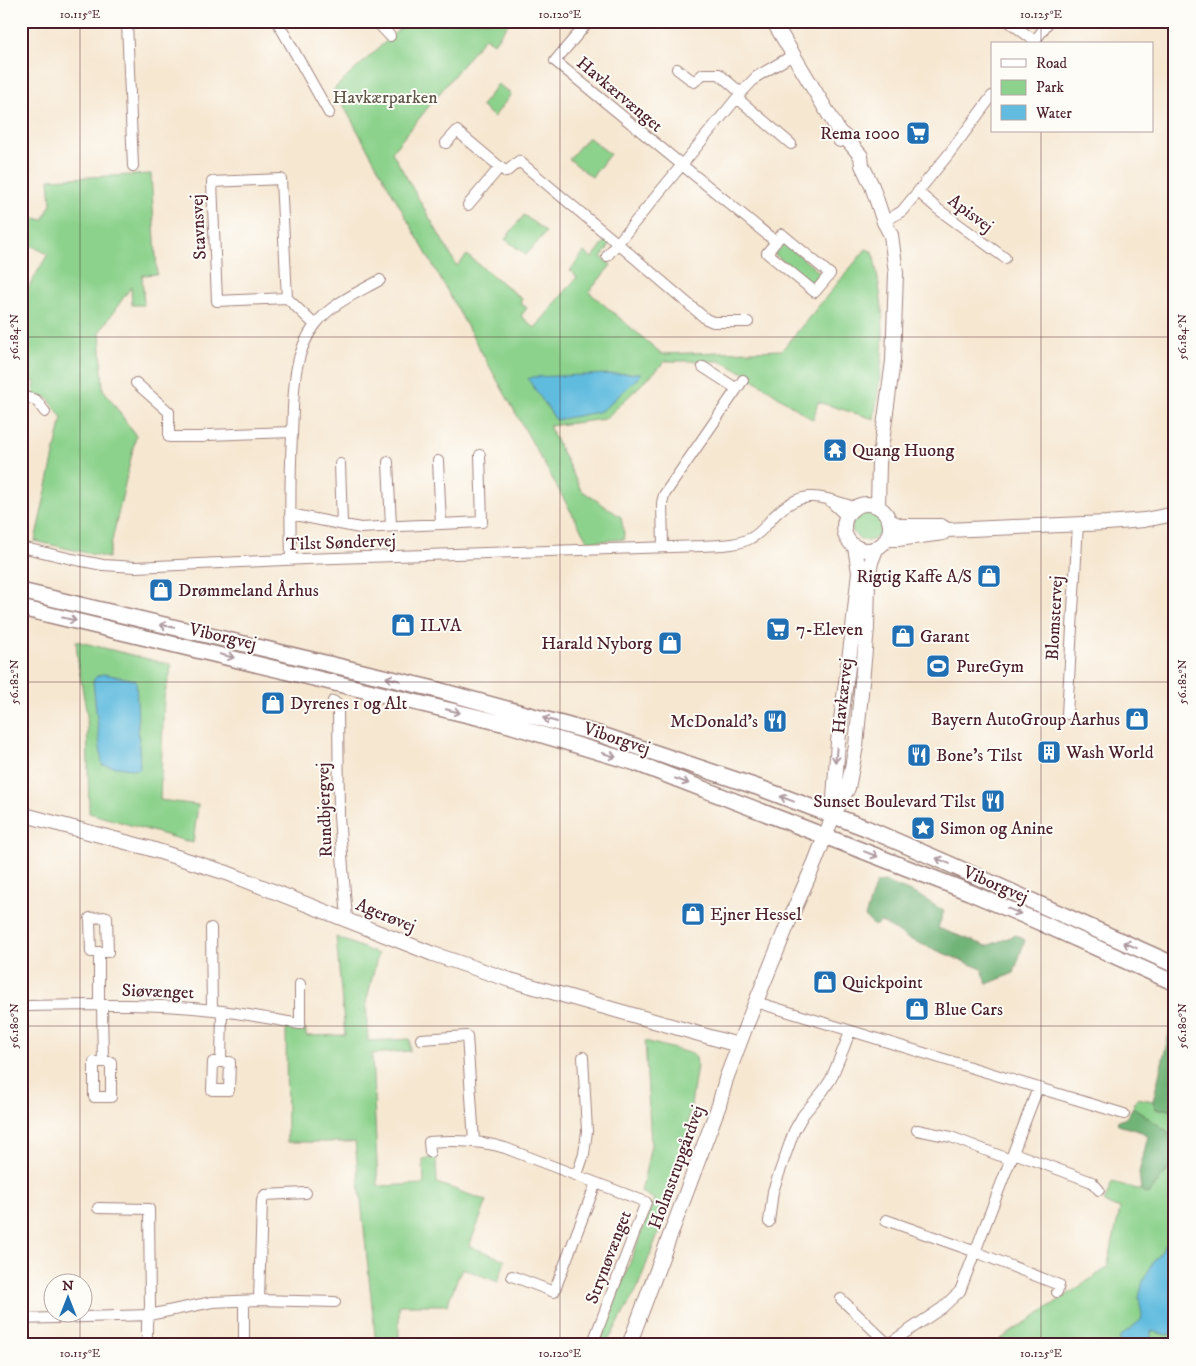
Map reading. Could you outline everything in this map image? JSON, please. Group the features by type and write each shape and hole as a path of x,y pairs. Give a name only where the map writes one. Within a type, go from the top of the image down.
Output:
{"main road":[{"name":"Viborgvej","path":"21,591 430,688 602,735 760,788 833,816 949,864 1175,965"},
{"name":"Viborgvej","path":"21,608 506,724 636,763 969,892 1175,983"}],"street":[{"path":"133,166 127,23 166,21"},
{"path":"276,21 329,113"},
{"path":"376,21 390,36"},
{"name":"Havkærvænget","path":"589,21 555,61 776,242"},
{"path":"773,21 839,132 861,156 862,165 891,235 894,252 896,273 893,361 879,463 861,508 844,522 844,534 851,544 866,550 898,539 942,534 947,530 1144,520 1175,514"},
{"path":"1008,21 1034,42 1049,21"},
{"path":"607,256 739,95 756,77 793,55"},
{"path":"676,68 694,82 703,74 719,74 791,144"},
{"path":"884,222 902,211 948,156 991,97"},
{"path":"446,143 457,131 506,172 519,161 706,319 713,322 748,322"},
{"path":"468,205 500,167"},
{"name":"Stavnsvej","path":"282,178 287,298 217,301 212,182 282,178"},
{"name":"Apisvej","path":"918,192 939,210 1005,258"},
{"path":"782,234 830,274 815,292 767,252 776,242 782,234"},
{"path":"291,559 290,475 296,370 300,354 306,339 325,314 337,304 380,280"},
{"path":"287,298 315,325"},
{"path":"663,547 662,503 664,496 740,384 703,367"},
{"path":"136,383 169,412 169,438 203,437 218,434 292,432"},
{"path":"21,396 36,400 45,412"},
{"path":"290,514 360,528 482,522 480,455"},
{"path":"438,461 441,524"},
{"path":"388,462 391,526"},
{"path":"340,464 342,524"},
{"name":"Tilst Søndervej","path":"21,547 103,565 136,567 291,559 702,546 743,542 755,536 780,511 795,500 804,497 814,496 861,508"},
{"path":"861,508 883,510 890,527 882,543"},
{"path":"889,521 900,526 941,526 947,530"},
{"name":"Blomstervej","path":"1066,714 1078,524"},
{"name":"Havkærvej","path":"825,836 848,788 852,770 867,628 868,580 871,562 882,543"},
{"name":"Havkærvej","path":"833,816 838,742 859,572 855,547"},
{"name":"Rundbjergvej","path":"333,701 338,705 339,816 347,920"},
{"name":"Agerøvej","path":"21,814 148,848 219,870 433,954 510,980 738,1045"},
{"name":"Holmstrupgårdvej","path":"629,1345 719,1105 738,1045 825,836"},
{"name":"Siøvænget","path":"211,928 222,1062"},
{"name":"Siøvænget","path":"99,952 103,1062"},
{"name":"Siøvænget","path":"21,1006 134,1006 217,1011 300,1024 300,984"},
{"path":"756,1002 1124,1114"},
{"path":"769,1222 773,1191 794,1131 803,1115 831,1079 850,1030"},
{"path":"421,1039 467,1036 474,1141"},
{"path":"577,1176 584,1154 586,1131 583,1057"},
{"path":"841,1299 887,1344 942,1308 960,1291 1038,1088"},
{"path":"917,1130 1013,1156 1092,1182 1100,1190"},
{"name":"Strynøvænget","path":"430,1152 429,1142 452,1140 490,1143 646,1202 592,1345"},
{"path":"21,1152 22,1342"},
{"path":"512,1276 554,1292 596,1183"},
{"path":"259,1300 262,1202 266,1196 306,1193"},
{"path":"98,1208 150,1208 150,1307 147,1323 147,1345"},
{"path":"886,1220 976,1252 1059,1285 1057,1292"},
{"path":"22,1319 149,1315 212,1302 259,1300 335,1302"},
{"path":"244,1301 244,1345"}],"green space":[{"name":"Havkærparken","path":"408,21 510,21 494,43 485,37 392,152 457,266 467,255 522,299 520,303 527,308 521,316 535,328 577,277 570,271 584,252 592,258 606,240 609,245 601,257 611,265 589,292 662,354 782,350 866,249 873,252 883,320 881,364 874,419 818,402 813,420 744,373 720,361 666,361 605,419 549,426 581,490 621,517 625,539 588,542 334,89"},
{"path":"498,84 511,94 494,117 481,106"},
{"path":"588,137 610,154 592,177 569,159"},
{"path":"151,174 157,274 142,275 144,305 132,305 131,287 100,331 103,389 136,436 108,558 35,541 62,418 48,398 33,394 35,382 21,378 21,300 48,254 21,241 21,234 24,225 32,217 43,220 51,204 49,179"},
{"path":"524,215 546,232 526,255 505,239"},
{"path":"782,241 820,273 811,284 772,252"},
{"path":"867,511 878,515 882,526 878,537 867,541 856,537 852,526 856,515"},
{"path":"76,641 172,665 164,697 160,800 198,805 193,843 89,813 87,715"},
{"path":"886,882 918,895 944,911 938,928 987,946 1016,935 1025,940 1014,973 987,984 982,969 909,939 881,922 874,926 865,917 876,883"},
{"path":"336,937 378,954 366,1003 368,1041 410,1039 410,1051 372,1054 378,1186 424,1184 423,1159 436,1158 437,1183 487,1201 469,1246 505,1260 498,1282 462,1268 447,1305 399,1305 399,1345 376,1345 355,1142 287,1142 286,1027 306,1030 306,1036 345,1035"},
{"path":"1171,1025 1175,1026 1175,1103 1172,1109 1156,1109 1153,1101"},
{"path":"645,1041 693,1054 696,1058 697,1065 682,1165 678,1181 637,1289 606,1345 599,1345 654,1199 641,1192 651,1145"},
{"path":"1137,1098 1153,1101 1156,1109 1172,1109 1175,1103 1175,1345 992,1345 1107,1268 1120,1209 1104,1203 1112,1182 1149,1193 1170,1168 1174,1136 1133,1107"},
{"path":"1133,1107 1174,1136 1170,1167 1149,1193 1144,1193 1141,1190 1139,1173 1148,1136 1142,1132 1118,1125 1117,1122 1126,1118"}],"water":[{"path":"640,373 641,375 604,409 598,412 556,420 528,379 533,377"},
{"path":"104,674 136,680 140,768 138,770 102,765 93,682 97,676"},
{"path":"1175,1233 1175,1332 1167,1335 1151,1331 1151,1339 1146,1345 1119,1345 1120,1337 1141,1320 1139,1298 1143,1281 1154,1261"}],"place":[{"name":"Rema 1000","path":"918,133"},
{"name":"Quang Huong","path":"835,450"},
{"name":"Rigtig Kaffe A/S","path":"989,576"},
{"name":"Drømmeland Århus","path":"161,590"},
{"name":"ILVA","path":"403,625"},
{"name":"7-Eleven","path":"778,629"},
{"name":"Garant","path":"903,636"},
{"name":"Harald Nyborg","path":"670,643"},
{"name":"PureGym","path":"938,666"},
{"name":"Dyrenes 1 og Alt","path":"273,703"},
{"name":"Bayern AutoGroup Aarhus","path":"1137,719"},
{"name":"McDonald's","path":"775,721"},
{"name":"Wash World","path":"1049,752"},
{"name":"Bone's Tilst","path":"919,755"},
{"name":"Sunset Boulevard Tilst","path":"993,801"},
{"name":"Simon og Anine","path":"923,828"},
{"name":"Ejner Hessel","path":"693,914"},
{"name":"Quickpoint","path":"825,982"},
{"name":"Blue Cars","path":"917,1009"}]}
